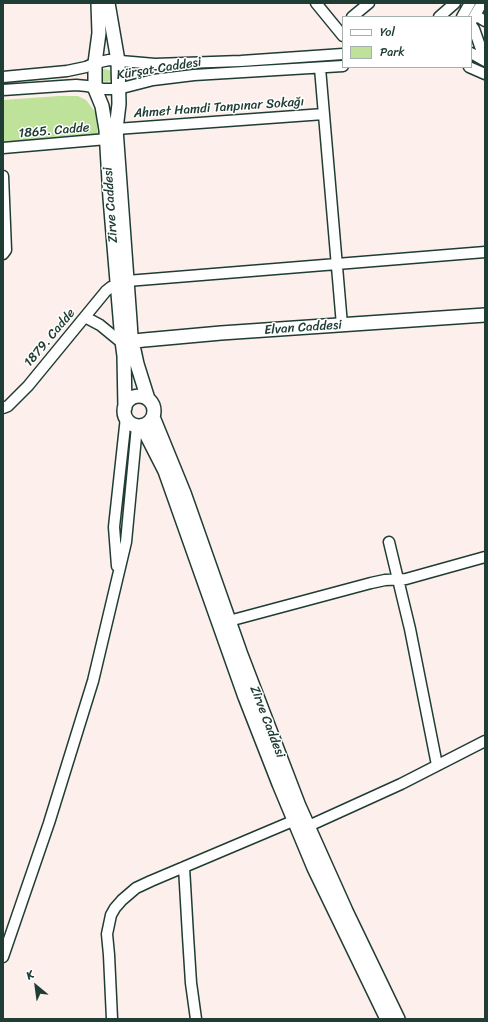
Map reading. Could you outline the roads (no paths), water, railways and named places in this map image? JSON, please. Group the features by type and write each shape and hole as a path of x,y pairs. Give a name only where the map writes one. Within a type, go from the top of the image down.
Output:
{"main road":[{"name":"Zirve Caddesi","path":"98,3 95,88 105,117 110,198 122,283"},
{"name":"Zirve Caddesi","path":"108,3 118,61 119,108 116,129 122,283 127,342 124,356 125,413"},
{"name":"Elvan Caddesi","path":"127,342 221,333 485,315"},
{"name":"Zirve Caddesi","path":"127,342 137,364 148,399"},
{"path":"143,396 148,399 152,402 154,407 153,417 146,424 139,426 132,424 125,413 126,404 133,397 143,396"},
{"name":"Zirve Caddesi","path":"153,417 184,493 270,732 314,868 387,1019"},
{"name":"Zirve Caddesi","path":"139,426 165,471 245,697 278,784 301,824 346,911 398,1019"}],"street":[{"path":"316,3 341,30"},
{"path":"353,16 369,3"},
{"path":"463,16 470,3"},
{"path":"482,3 472,21 481,49 485,55"},
{"path":"440,16 453,4"},
{"path":"472,21 485,21"},
{"name":"Kürşat Caddesi","path":"3,77 67,71 109,60 144,64 163,64 241,61 342,54"},
{"path":"472,54 485,61"},
{"name":"Kürşat Caddesi","path":"3,90 76,85 108,90 153,80 194,75 342,66"},
{"path":"320,68 342,325"},
{"path":"471,68 485,74"},
{"name":"Ahmet Hamdi Tanpınar Sokağı","path":"116,129 324,114"},
{"name":"1865. Cadde","path":"3,148 107,139"},
{"path":"3,176 6,250 3,254"},
{"path":"122,283 485,252"},
{"name":"1879. Cadde","path":"3,408 8,406 28,386 106,291 111,287 122,283"},
{"path":"85,317 127,342"},
{"path":"118,576 114,527 125,413"},
{"path":"3,957 49,823 93,681 126,542 139,426"},
{"path":"389,542 410,629 437,765"},
{"path":"229,621 371,583 385,580 406,579 485,557"},
{"path":"112,1019 107,934 111,915 115,908 136,888 184,867 352,807 485,741"},
{"path":"184,867 191,984 196,1019"}]}
